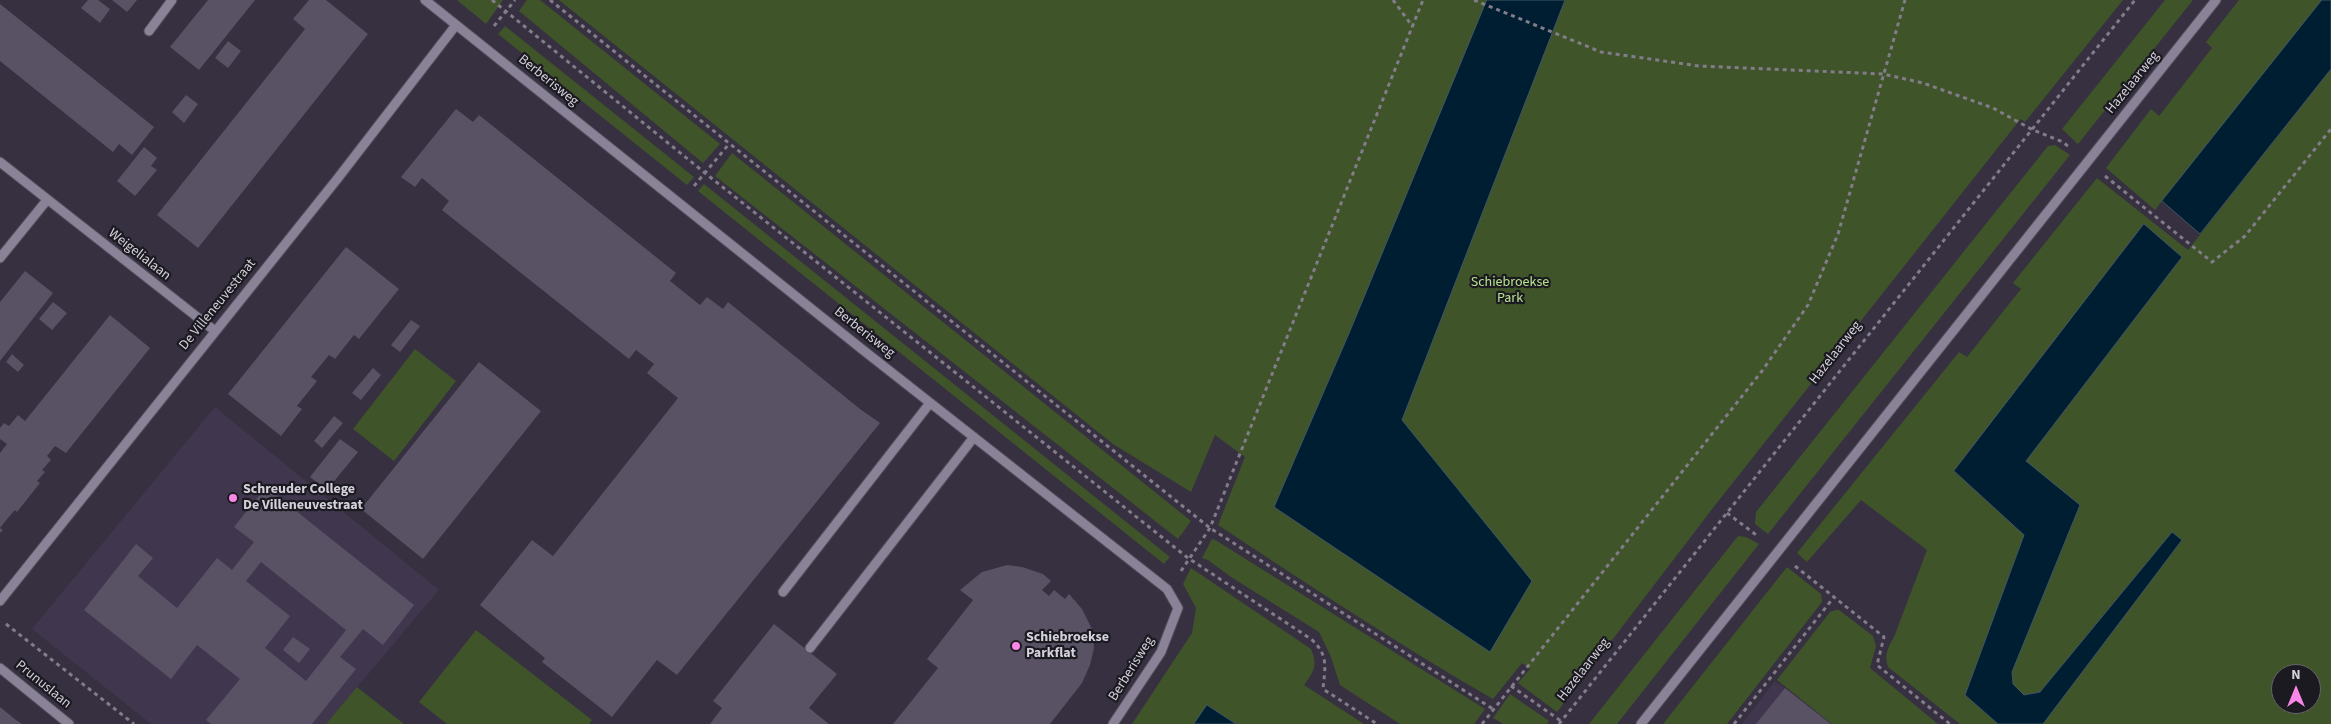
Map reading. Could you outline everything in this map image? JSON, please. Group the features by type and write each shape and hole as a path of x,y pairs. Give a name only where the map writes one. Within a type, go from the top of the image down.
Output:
{"street":[{"path":"149,31 172,0"},
{"name":"Berberisweg","path":"425,0 930,403 1167,589 1178,608 1161,652 1113,724"},
{"name":"Hazelaarweg","path":"1641,724 2216,0"},
{"name":"De Villeneuvestraat","path":"0,601 344,170 456,25"},
{"name":"Weigelialaan","path":"0,162 214,331"},
{"path":"0,258 47,200"},
{"path":"783,592 930,403"},
{"path":"810,648 974,437"},
{"name":"Prunuslaan","path":"0,668 69,724"}],"path":[{"name":"Berberisweg","path":"492,0 705,173 1188,558 1311,639 1321,648 1326,661 1323,689 1377,724"},
{"path":"480,44 515,0"},
{"path":"550,0 1210,528 1493,709"},
{"path":"1393,0 1413,27"},
{"path":"1188,558 1210,528 1423,0"},
{"path":"1474,0 1601,52 1699,66 1883,74 1923,83 1984,105 2033,130 2064,142 2212,262 2245,236 2331,129"},
{"path":"1482,724 1762,371 1808,305 1838,234 1904,0"},
{"name":"Hazelaarweg","path":"1560,723 2135,0"},
{"path":"680,204 729,144"},
{"path":"1727,513 1884,637 1877,665 1950,724"},
{"path":"1734,724 1834,598"},
{"path":"0,619 134,724"},
{"path":"1511,686 1560,723"}],"shaded area":[{"name":"Schreuder College De Villeneuvestraat","path":"215,407 439,590 326,724 151,724 32,629"},
{"path":"1775,681 1830,724 1742,724"}],"green space":[{"path":"457,0 503,0 486,24"},
{"path":"527,0 540,0 720,144 703,163 519,11"},
{"name":"Schiebroekse Park","path":"559,0 2123,0 2025,122 2021,119 2015,126 1716,504 1557,712 1518,683 1530,669 1522,663 1493,699 1389,636 1218,525 1245,457 1215,435 1191,492 1113,444"},
{"path":"2165,0 2193,0 2078,144 2062,129"},
{"path":"2239,0 2322,0 2155,210 2106,168 2151,109 2159,116 2212,48 2206,42"},
{"path":"505,26 694,177 687,185 498,34"},
{"path":"2331,69 2331,724 2043,724 2181,540 2172,532 2040,692 2024,695 2013,684 2012,672 2080,506 2026,461 2182,257 2144,224 1954,471 2024,535 1965,695 1998,724 1960,724 1888,667 1888,648 1894,637 1927,550 1861,500 1807,562 1797,553 1959,352 1967,357 2021,289 2013,283 2097,178 2188,250"},
{"path":"2055,145 2070,155 1768,534 1755,524 1756,512 2048,146"},
{"path":"732,153 1191,521 1178,539 715,176"},
{"path":"704,184 1170,557 1164,564 698,191"},
{"path":"415,349 456,381 394,461 353,429"},
{"path":"1738,536 1746,537 1759,544 1617,724 1589,724"},
{"path":"1212,539 1485,709 1474,724 1400,724 1340,685 1331,657 1319,632 1231,577 1208,560 1202,558"},
{"path":"1787,567 1821,594 1822,602 1727,724 1663,724"},
{"path":"1191,568 1311,649 1314,668 1304,685 1364,724 1236,724 1207,705 1194,724 1132,724 1192,633 1196,608 1183,584"},
{"path":"1839,610 1873,636 1876,646 1870,668 1938,724 1832,724 1777,680 1830,612"},
{"path":"476,630 592,720 589,724 447,724 419,702"},
{"path":"357,687 404,724 326,724"},
{"path":"1510,694 1549,721 1547,724 1503,724 1493,718"}],"water":[{"path":"1487,0 1565,0 1402,420 1532,581 1490,652 1274,507 1350,331"},
{"path":"2322,0 2331,0 2331,69 2200,234 2162,201"},
{"path":"2144,224 2182,257 2026,461 2080,505 2012,672 2013,684 2024,695 2040,692 2172,532 2182,540 2043,724 1998,724 1965,695 2024,535 1954,471"},
{"path":"1207,705 1236,724 1194,724"}],"building":[{"path":"88,0 98,0 110,9 100,23 81,8"},
{"path":"112,0 137,0 127,12"},
{"path":"208,0 255,0 199,70 170,47"},
{"path":"309,0 326,0 368,34 198,248 157,215 305,29 293,19"},
{"path":"0,4 154,127 132,155 119,144 113,152 0,61"},
{"path":"228,41 241,51 228,68 215,58"},
{"path":"186,95 198,104 184,123 172,112"},
{"path":"456,109 473,122 479,115 676,273 670,281 700,305 707,297 723,309 728,302 860,409 880,423 677,675 657,660 612,717 542,662 545,658 480,605 532,540 553,556 678,398 647,373 654,364 636,350 629,359 442,210 449,201 422,178 415,187 401,177"},
{"path":"144,147 157,158 151,166 157,170 135,196 117,181"},
{"path":"346,247 399,289 359,339 354,335 335,359 329,355 311,377 317,381 297,406 302,409 281,436 228,394"},
{"path":"25,271 53,293 0,361 0,302"},
{"path":"53,302 67,313 52,330 39,319"},
{"path":"110,315 150,348 66,453 55,446 47,456 51,460 42,470 45,472 37,481 40,483 17,512 15,510 0,528 0,453 7,444 0,439 0,428 4,423 9,426 18,415 25,421"},
{"path":"411,320 420,326 400,352 391,345"},
{"path":"12,354 24,365 18,372 6,362"},
{"path":"479,362 541,411 423,559 361,509"},
{"path":"373,368 381,375 361,400 352,393"},
{"path":"334,416 343,423 322,448 314,441"},
{"path":"340,439 358,452 327,490 310,477"},
{"path":"266,487 414,605 383,645 363,629 340,657 356,669 312,724 211,724 206,720 240,679 197,645 171,679 84,610 136,544 153,558 138,576 177,608 217,558 232,570 254,542 234,527","holes":["261,562 346,630 306,681 265,648 290,616 246,581"]},
{"name":"Schiebroekse Parkflat","path":"1007,565 1022,567 1043,574 1051,581 1042,590 1049,596 1054,590 1065,599 1069,594 1082,609 1093,631 1094,648 1090,665 1082,683 1050,724 893,724 938,668 927,659 973,600 960,590 982,572"},
{"path":"774,624 837,674 809,708 829,724 710,724 722,708 713,701"},
{"path":"293,637 310,649 299,663 283,650"},
{"path":"1785,688 1831,724 1756,724"},
{"path":"0,707 16,720 22,724 0,724"}],"place":[{"name":"Schreuder College De Villeneuvestraat","path":"233,498"},
{"name":"Schiebroekse Parkflat","path":"1016,646"}]}
